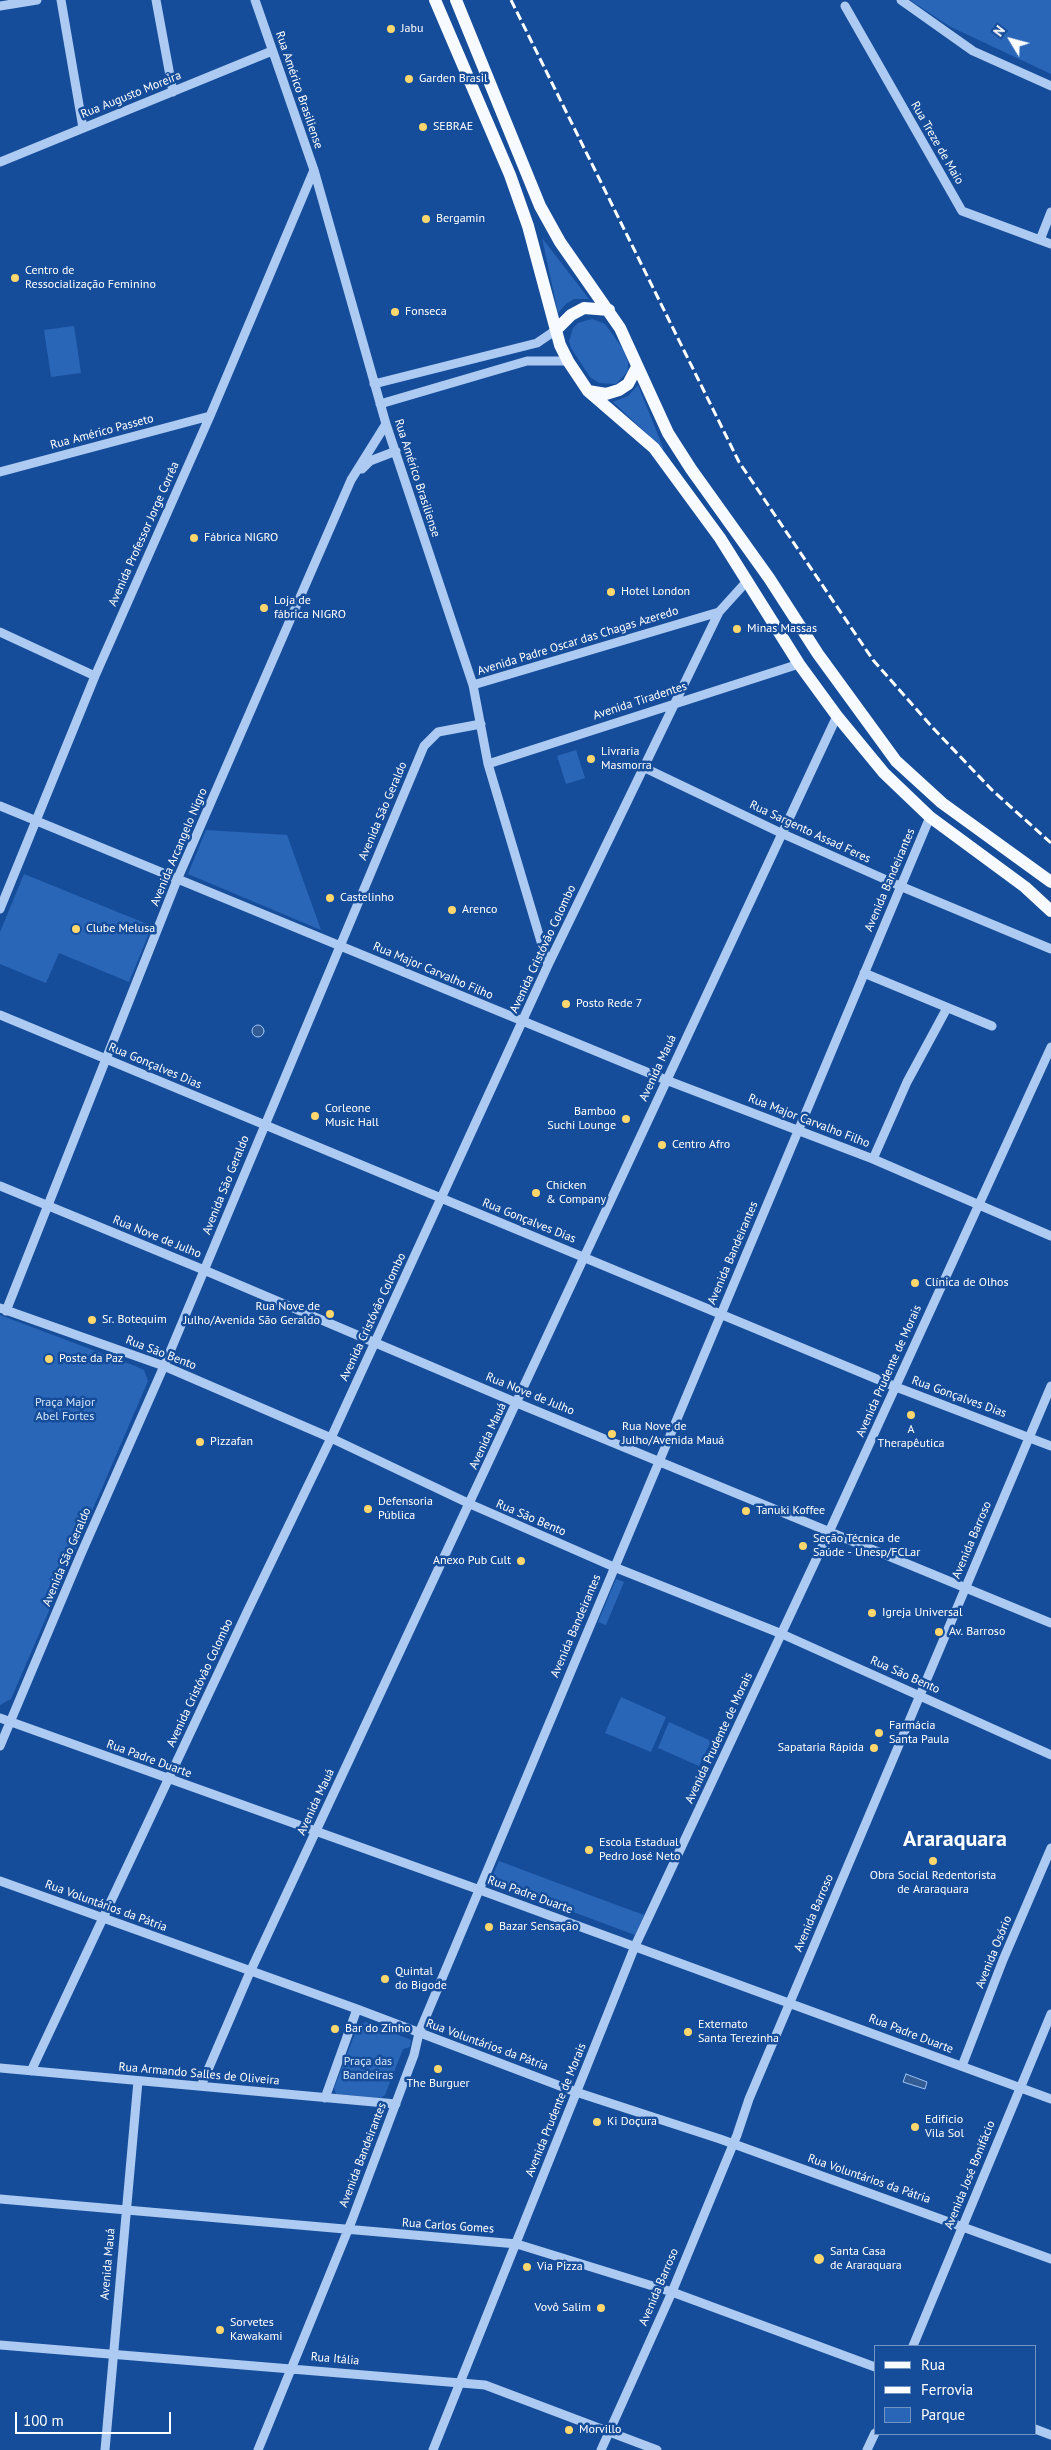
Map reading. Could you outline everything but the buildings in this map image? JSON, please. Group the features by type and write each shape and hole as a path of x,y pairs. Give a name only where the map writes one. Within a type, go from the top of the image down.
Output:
{"main road":[{"path":"435,0 513,183 528,226 560,344 568,361 588,391 654,448 699,508 748,580 799,664 837,716 884,773 930,818 1025,887 1051,911"},
{"path":"456,0 540,206 560,242 620,328 668,433 691,469 769,578 818,654 896,761 942,803 1051,882"},
{"path":"556,330 571,315 584,308 609,310"},
{"path":"588,391 606,394 619,390 628,384 637,367"}],"street":[{"path":"0,6 37,0"},
{"path":"61,0 83,128"},
{"path":"156,0 173,92"},
{"name":"Rua Américo Brasiliense","path":"255,0 314,170 386,424 473,686 488,764 548,965"},
{"path":"901,0 973,51 1051,86"},
{"name":"Rua Treze de Maio","path":"844,6 962,211 1051,244"},
{"name":"Rua Augusto Moreira","path":"0,162 272,51"},
{"name":"Avenida Professor Jorge Corrêa","path":"0,909 95,676 210,416 314,170"},
{"path":"1040,240 1051,212"},
{"path":"374,384 537,343 556,330"},
{"path":"380,404 527,361 568,361"},
{"path":"461,363 465,378"},
{"name":"Rua Américo Passeto","path":"0,472 210,416"},
{"name":"Avenida Arcangelo Nigro","path":"3,1310 48,1205 177,880 351,480 386,424"},
{"name":"Avenida Arcangelo Nigro","path":"351,480 370,461 396,451"},
{"name":"Avenida Cristóvão Colombo","path":"31,2071 331,1438 548,965 719,612 748,580"},
{"name":"Avenida Padre Oscar das Chagas Azeredo","path":"473,686 719,612"},
{"path":"0,632 95,676"},
{"name":"Avenida Tiradentes","path":"488,764 799,664"},
{"name":"Avenida Mauá","path":"201,2086 250,1972 837,716"},
{"name":"Avenida São Geraldo","path":"0,1746 81,1554 164,1366 424,746 438,732 481,724"},
{"name":"Rua Sargento Assad Feres","path":"644,768 781,833 900,886 1051,949"},
{"name":"Rua Major Carvalho Filho","path":"0,806 522,1022 666,1080 873,1159 1051,1236"},
{"name":"Avenida Bandeirantes","path":"258,2450 348,2231 414,2055 419,2033 930,818"},
{"path":"864,973 992,1026"},
{"path":"873,1159 906,1082 947,1008"},
{"name":"Rua Gonçalves Dias","path":"0,1015 896,1387 1030,1436 1051,1446"},
{"name":"Avenida Prudente de Morais","path":"433,2450 635,1946 782,1634 1051,1047"},
{"name":"Rua Nove de Julho","path":"0,1186 517,1403 1051,1623"},
{"name":"Rua São Bento","path":"3,1310 164,1366 331,1438 470,1504 614,1567 782,1634 1051,1755"},
{"name":"Avenida Barroso","path":"601,2450 672,2292 733,2144 749,2099 1051,1386"},
{"name":"Rua Padre Duarte","path":"0,1718 791,2002 1051,2099"},
{"name":"Avenida Osório","path":"962,2066 1003,1960 1051,1848"},
{"name":"Rua Voluntários da Pátria","path":"0,1881 357,2009 576,2092 733,2144 963,2225 1051,2259"},
{"path":"325,2098 357,2009"},
{"name":"Avenida José Bonifácio","path":"914,2345 1051,2014"},
{"name":"Rua Armando Salles de Oliveira","path":"0,2068 396,2104"},
{"name":"Avenida Mauá","path":"105,2450 138,2081"},
{"name":"Rua Carlos Gomes","path":"0,2199 348,2231 517,2244 672,2292 874,2367"},
{"name":"Rua Itália","path":"0,2345 485,2385 657,2450"},
{"path":"1036,2429 1051,2435"},
{"path":"867,2450 874,2435"}],"green space":[{"path":"910,0 1051,0 1051,74 949,26"},
{"path":"542,238 589,299 574,299 566,304 558,313"},
{"path":"592,319 605,324 623,349 628,362 628,371 616,384 599,383 590,377 571,348 569,341 573,328 578,323"},
{"path":"74,326 81,373 51,377 44,330"},
{"path":"638,385 664,450 613,402 628,396"},
{"path":"576,750 585,778 566,784 557,756"},
{"path":"206,830 287,835 321,930 188,874"},
{"name":"Clube Melusa","path":"24,874 152,926 129,982 59,953 46,983 0,964 0,932"},
{"name":"Praça Major Abel Fortes","path":"0,1315 144,1370 148,1381 11,1699 0,1705"},
{"path":"616,1579 624,1582 606,1625 598,1622"},
{"path":"621,1697 666,1717 651,1752 605,1733"},
{"path":"669,1722 711,1741 699,1766 658,1748"},
{"path":"499,1861 644,1915 635,1935 490,1881"},
{"name":"Praça das Bandeiras","path":"366,2022 411,2040 410,2047 403,2049 385,2095 381,2098 336,2094 334,2088 358,2026"}],"shaded area":[{"path":"258,1025 264,1031 258,1037 252,1031"},
{"path":"906,2074 927,2082 925,2089 903,2082"}],"railway":[{"path":"511,0 739,462 873,660 932,727 992,790 1051,843"}],"place":[{"name":"Jabu","path":"391,29"},
{"name":"Garden Brasil","path":"409,79"},
{"name":"SEBRAE","path":"423,127"},
{"name":"Bergamin","path":"426,219"},
{"name":"Centro de Ressocialização Feminino","path":"15,278"},
{"name":"Fonseca","path":"395,312"},
{"name":"Fábrica NIGRO","path":"194,538"},
{"name":"Hotel London","path":"611,592"},
{"name":"Loja de fábrica NIGRO","path":"264,608"},
{"name":"Minas Massas","path":"737,629"},
{"name":"Livraria Masmorra","path":"591,759"},
{"name":"Castelinho","path":"330,898"},
{"name":"Arenco","path":"452,910"},
{"name":"Clube Melusa","path":"76,929"},
{"name":"Posto Rede 7","path":"566,1004"},
{"name":"Corleone Music Hall","path":"315,1116"},
{"name":"Bamboo Suchi Lounge","path":"626,1119"},
{"name":"Centro Afro","path":"662,1145"},
{"name":"Chicken & Company","path":"536,1193"},
{"name":"Clínica de Olhos","path":"915,1283"},
{"name":"Rua Nove de Julho/Avenida São Geraldo","path":"330,1314"},
{"name":"Sr. Botequim","path":"92,1320"},
{"name":"Poste da Paz","path":"49,1359"},
{"name":"A Therapêutica","path":"911,1415"},
{"name":"Rua Nove de Julho/Avenida Mauá","path":"612,1434"},
{"name":"Pizzafan","path":"200,1442"},
{"name":"Defensoria Pública","path":"368,1509"},
{"name":"Tanuki Koffee","path":"746,1511"},
{"name":"Seção Técnica de Saúde - Unesp/FCLar","path":"803,1546"},
{"name":"Anexo Pub Cult","path":"521,1561"},
{"name":"Igreja Universal","path":"872,1613"},
{"name":"Av. Barroso","path":"939,1632"},
{"name":"Farmácia Santa Paula","path":"879,1733"},
{"name":"Sapataria Rápida","path":"874,1748"},
{"name":"Escola Estadual Pedro José Neto","path":"589,1850"},
{"name":"Obra Social Redentorista de Araraquara","path":"933,1861"},
{"name":"Bazar Sensação","path":"489,1927"},
{"name":"Quintal do Bigode","path":"385,1979"},
{"name":"Bar do Zinho","path":"335,2029"},
{"name":"Externato Santa Terezinha","path":"688,2032"},
{"name":"The Burguer","path":"438,2069"},
{"name":"Ki Doçura","path":"597,2122"},
{"name":"Edifício Vila Sol","path":"915,2127"},
{"name":"Santa Casa de Araraquara","path":"819,2259"},
{"name":"Via Pizza","path":"527,2267"},
{"name":"Vovô Salim","path":"601,2308"},
{"name":"Sorvetes Kawakami","path":"220,2330"},
{"name":"Morvillo","path":"569,2430"}],"district":[{"name":"Araraquara","path":"955,1840"}]}
